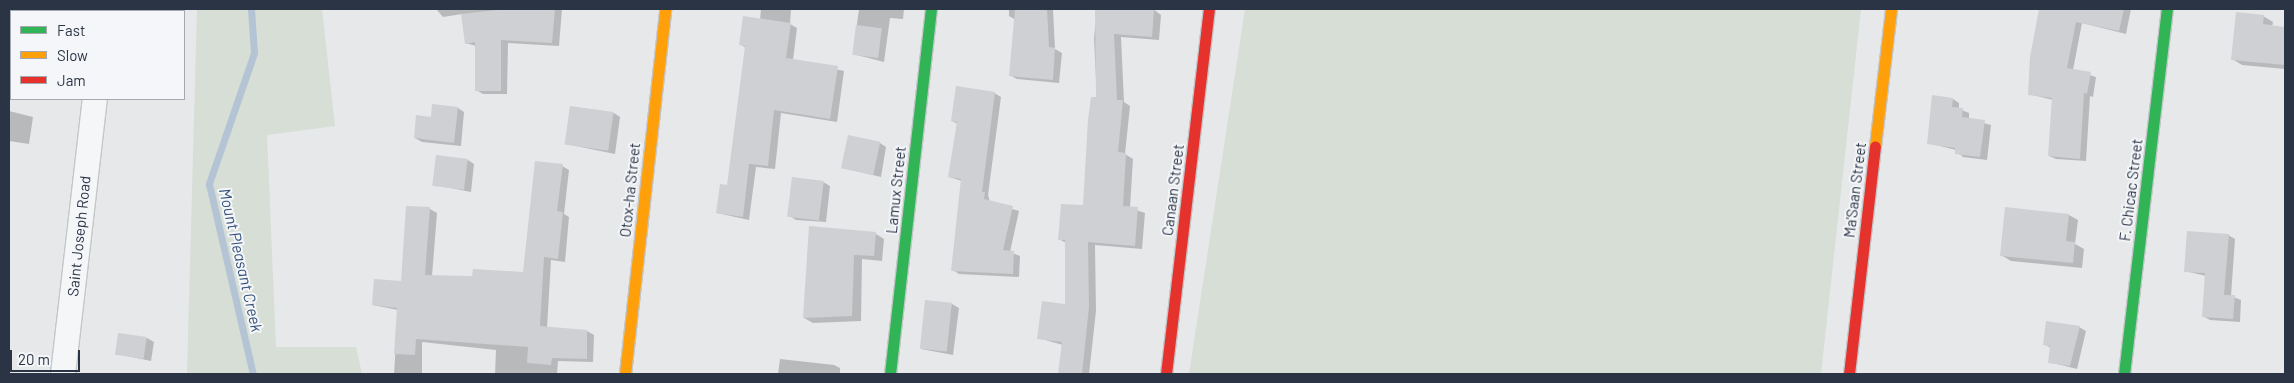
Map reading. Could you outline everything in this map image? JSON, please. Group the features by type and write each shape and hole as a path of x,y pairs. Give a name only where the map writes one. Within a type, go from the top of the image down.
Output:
{"street":[{"name":"Otox-ha Street","path":"625,374 665,9"},
{"name":"Lamux Street","path":"890,374 931,9"},
{"name":"Canaan Street","path":"1166,374 1209,9"},
{"name":"Ma'Saan Street","path":"1849,374 1891,9"},
{"name":"F. Chicac Street","path":"2124,374 2167,9"},
{"name":"Saint Joseph Road","path":"64,374 95,100"}],"shaded area":[{"path":"197,9 322,9 335,126 267,135 276,347 356,347 362,374 187,374"},
{"path":"1245,9 1861,9 1821,374 1189,374"}],"building":[{"path":"506,9 555,9 552,43 501,40 501,91 475,91 475,42 465,44 461,14"},
{"path":"1015,9 1047,9 1049,47 1055,48 1053,80 1009,76"},
{"path":"1095,9 1154,10 1152,37 1114,34 1117,100 1123,100 1118,152 1126,153 1123,206 1138,207 1135,246 1088,242 1089,307 1082,374 1058,374 1062,342 1037,339 1042,301 1065,304 1065,240 1058,240 1061,204 1083,205 1088,120 1091,97 1096,97"},
{"path":"2039,9 2124,9 2119,31 2076,22 2067,68 2091,72 2087,94 2084,93 2080,159 2048,156 2052,98 2028,95 2030,57"},
{"path":"2236,12 2264,15 2263,24 2285,27 2285,65 2231,60"},
{"path":"743,16 791,23 786,58 838,66 830,119 774,110 768,166 749,164 743,217 716,213 720,184 727,185 745,46 739,45"},
{"path":"856,25 882,28 878,58 852,55"},
{"path":"956,86 995,92 982,192 985,192 984,199 1013,206 1003,250 1014,251 1013,274 951,271 961,179 948,177 957,122 951,121"},
{"path":"1932,95 1953,98 1952,107 1963,108 1962,117 1985,120 1980,157 1955,154 1955,148 1927,144"},
{"path":"432,104 458,107 454,143 414,138 416,115 431,117"},
{"path":"570,106 614,112 608,151 565,145"},
{"path":"848,135 880,142 873,175 841,168"},
{"path":"436,155 468,159 464,190 432,186"},
{"path":"535,161 563,164 557,211 563,212 558,259 544,257 540,326 587,330 587,359 552,358 551,365 527,363 528,347 416,339 415,355 394,354 397,308 372,305 374,279 401,281 406,206 430,207 425,275 472,276 473,269 523,272"},
{"path":"792,177 824,181 819,221 787,217"},
{"path":"2005,207 2069,214 2066,241 2075,242 2073,263 2000,256"},
{"path":"809,226 876,232 874,256 854,255 852,316 803,318"},
{"path":"2187,231 2229,234 2224,295 2235,295 2233,319 2202,317 2205,273 2184,272"},
{"path":"925,300 952,303 947,352 920,349"},
{"path":"2046,321 2080,326 2070,366 2048,363 2050,346 2043,345"},
{"path":"118,333 147,337 144,359 115,355"}],"waterway":[{"name":"Mount Pleasant Creek","path":"251,9 254,53 209,184 253,374"}],"traffic: fast":[{"path":"890,374 931,9"},
{"path":"2124,374 2167,9"}],"traffic: slow":[{"path":"625,374 665,9"},
{"path":"1875,146 1891,9"}],"traffic: jam":[{"path":"1166,374 1209,9"},
{"path":"1849,374 1875,146"}]}
